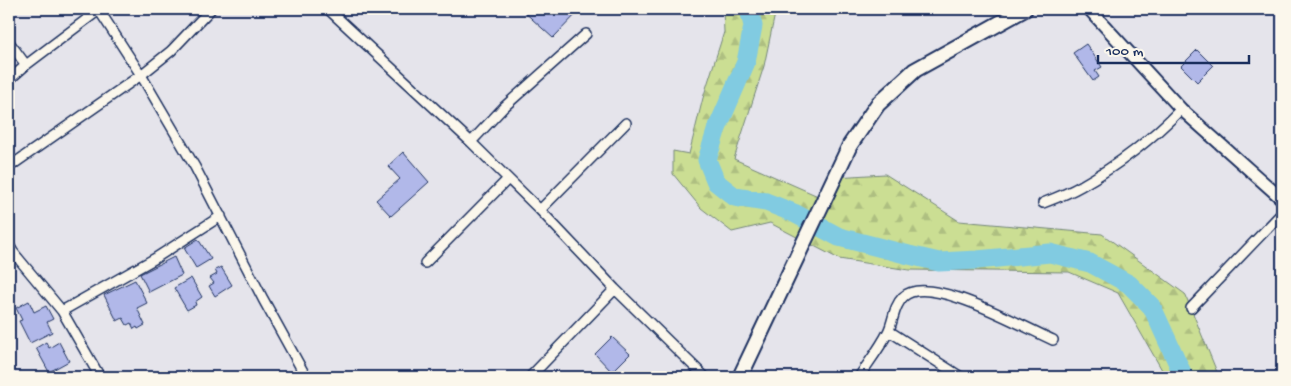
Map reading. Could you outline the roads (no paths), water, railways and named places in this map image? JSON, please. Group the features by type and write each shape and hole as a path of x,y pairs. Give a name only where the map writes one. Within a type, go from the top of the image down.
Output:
{"main road":[{"path":"740,377 850,146 878,104 915,70 1023,9"}],"street":[{"path":"9,167 141,75 171,51 211,9"},
{"path":"328,9 471,142 540,210 615,289 705,377"},
{"path":"1089,9 1181,109 1282,199"},
{"path":"9,80 99,10 141,75 195,167 263,299 306,377"},
{"path":"471,142 504,107 586,34"},
{"path":"9,42 26,65"},
{"path":"1043,203 1080,187 1121,160 1157,134 1181,109"},
{"path":"540,210 626,123"},
{"path":"425,263 508,179"},
{"path":"1191,308 1282,214"},
{"path":"62,311 154,259 221,216"},
{"path":"9,245 62,311 100,377"},
{"path":"530,377 615,289"},
{"path":"859,377 889,331 894,310 902,298 910,291 919,289 959,297 1053,340"},
{"path":"889,331 961,377"}],"waterway":[{"path":"749,9 753,26 746,62 716,131 707,160 716,182 735,197 766,202 794,213 839,237 939,262 1050,253 1090,263 1129,284 1152,307 1184,377"}]}
